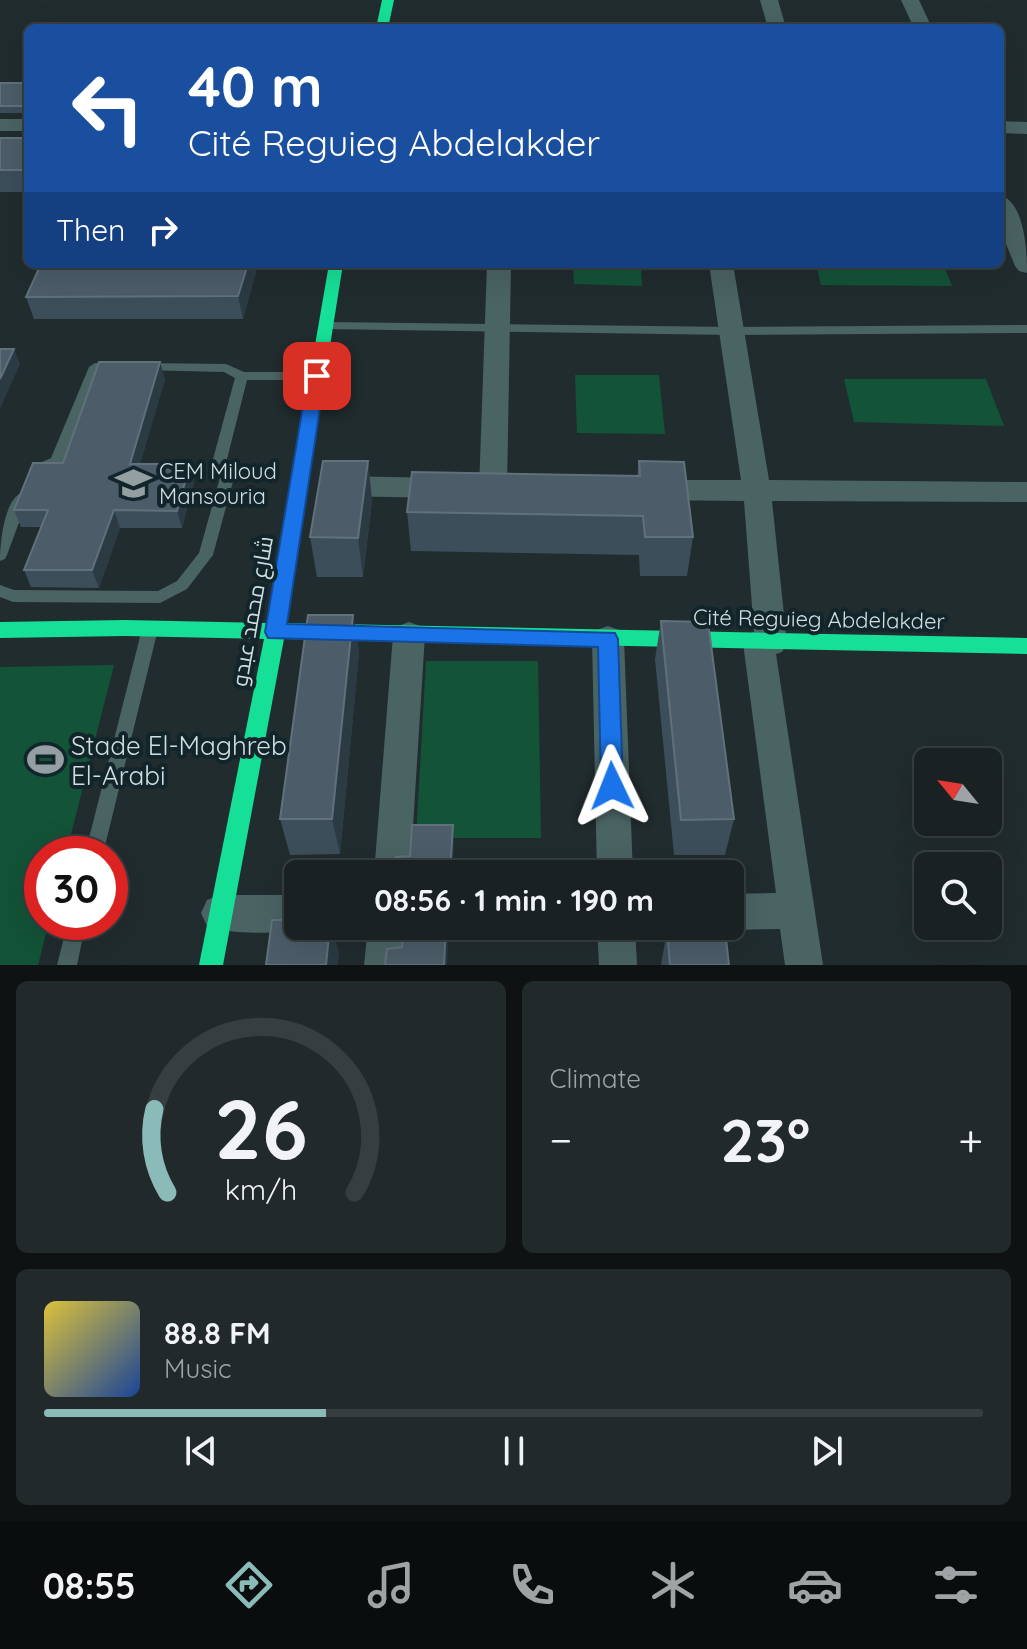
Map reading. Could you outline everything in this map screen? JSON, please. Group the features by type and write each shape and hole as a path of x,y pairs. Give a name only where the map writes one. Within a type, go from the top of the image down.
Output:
{"street":[{"path":"383,24 388,0"},
{"path":"769,0 776,24"},
{"path":"910,0 921,24"},
{"path":"0,125 24,125"},
{"path":"1004,127 1027,128"},
{"path":"1004,211 1027,266"},
{"name":"شارع محمد عبدو","path":"211,965 275,632 335,268"},
{"path":"493,489 499,268"},
{"path":"722,268 757,490 765,643 804,965"},
{"path":"297,485 524,489"},
{"path":"617,489 1027,492"},
{"name":"Cité Reguieg Abdelakder","path":"0,630 150,629 1027,646"},
{"path":"393,860 409,635"},
{"path":"608,639 615,860"},
{"path":"744,912 796,911"},
{"path":"220,913 284,913"},
{"path":"383,965 386,940"},
{"path":"617,940 618,965"}],"lane":[{"path":"325,326 732,331 1027,329"},
{"path":"0,555 30,473 57,461 95,367 226,368 242,376 317,376"},
{"path":"0,591 13,596 160,597 182,585 206,555 228,474 220,459 242,376"},
{"path":"98,836 150,629"},
{"path":"67,965 73,940"}],"green space":[{"path":"573,268 641,268 642,286 574,284"},
{"path":"817,268 945,268 952,286 821,285"},
{"path":"575,375 659,375 665,434 577,433"},
{"path":"844,379 986,379 1004,426 854,422"},
{"path":"426,661 538,661 541,838 416,838"},
{"name":"Stade El-Maghreb El-Arabi","path":"114,665 71,836 24,836 24,940 44,940 38,965 0,965 0,667"}],"building":[{"path":"0,83 24,83 24,106 0,106"},
{"path":"0,138 24,138 24,170 0,170"},
{"path":"39,268 247,268 238,296 26,297"},
{"path":"0,349 14,349 0,379"},
{"path":"99,362 160,362 130,464 190,464 177,511 114,510 92,570 24,570 48,510 14,510 33,463 63,463"},
{"path":"323,461 368,461 358,538 310,537"},
{"path":"639,461 684,462 693,537 645,537 643,516 407,512 412,472 640,476"},
{"path":"308,615 353,615 332,819 280,819"},
{"path":"661,621 708,622 734,819 681,820"},
{"path":"412,825 453,825 451,860 396,860 396,857 410,856"},
{"path":"272,920 284,920 284,940 329,940 326,965 266,965"},
{"path":"403,940 445,940 444,965 385,965 387,949 402,947"},
{"path":"668,940 726,940 729,965 670,965"}],"traffic: fast":[{"path":"383,24 388,0"},
{"path":"211,965 275,632 335,268"},
{"path":"0,630 125,628 1027,646"}],"place":[{"name":"CEM Miloud Mansouria","path":"133,484"},
{"name":"Stade El-Maghreb El-Arabi","path":"45,760"}],"route":[{"path":"317,376 275,632 608,639 612,786"}]}
